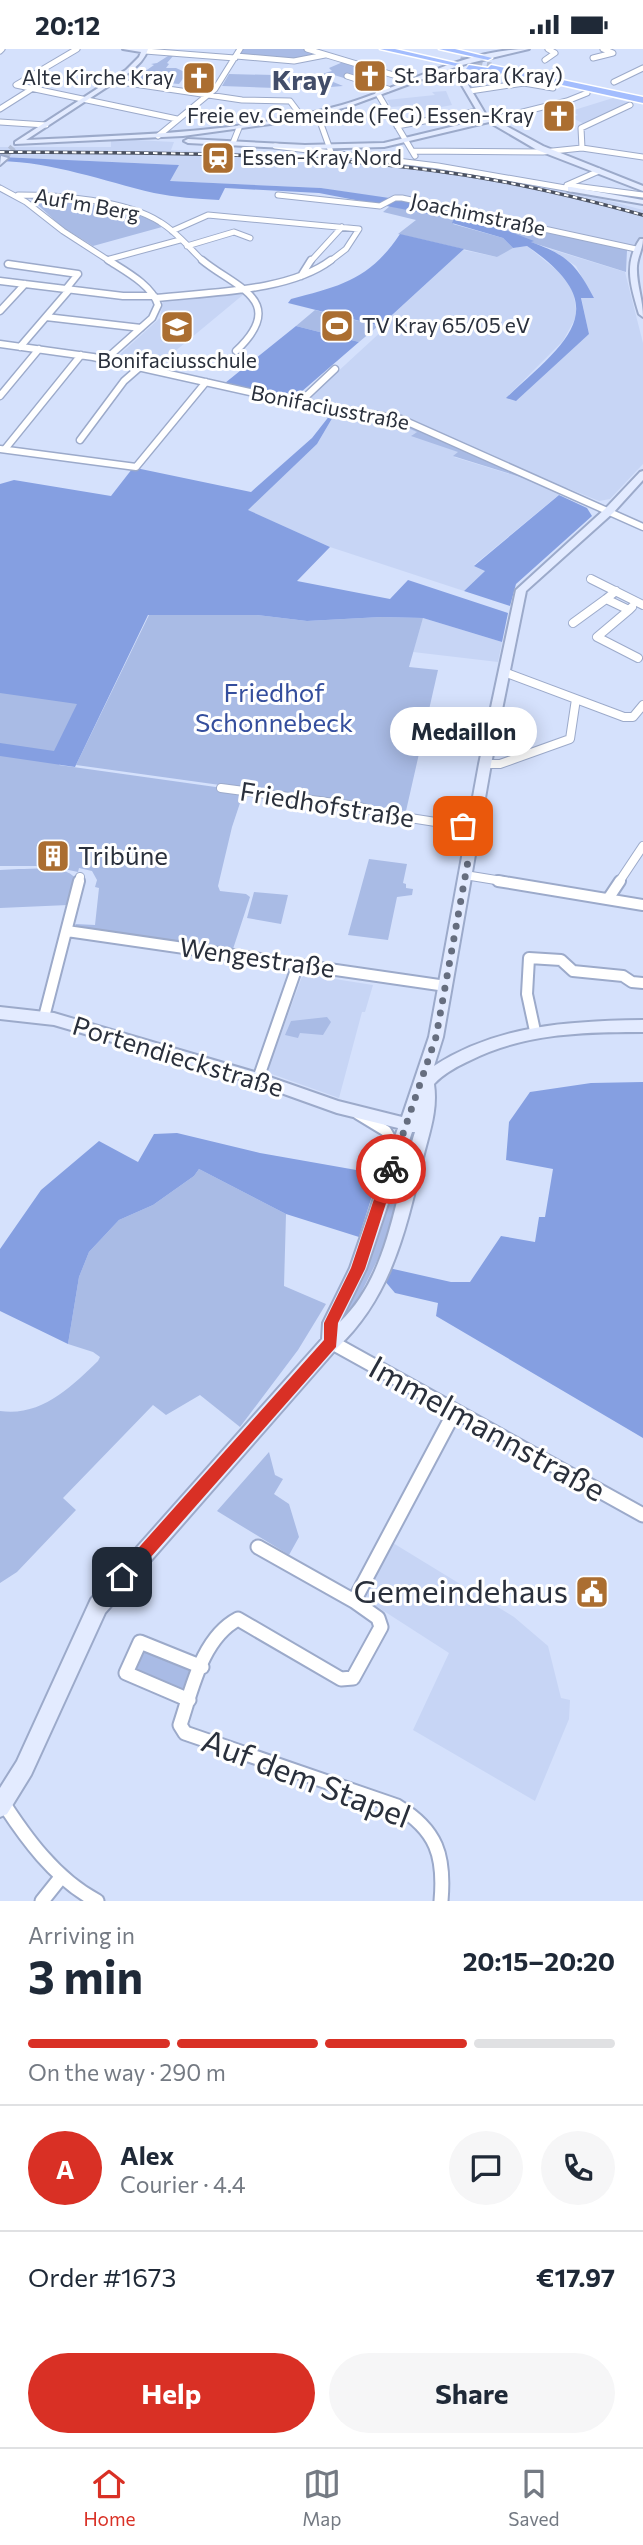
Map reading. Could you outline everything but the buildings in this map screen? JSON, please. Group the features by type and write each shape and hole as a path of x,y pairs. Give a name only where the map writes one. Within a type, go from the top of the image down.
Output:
{"highway":[{"path":"384,49 446,63 441,69"},
{"path":"400,49 459,68 479,64"},
{"path":"428,49 479,64 643,100"},
{"path":"443,49 479,64"},
{"path":"434,59 459,68"},
{"path":"504,62 518,61 643,94"},
{"path":"504,62 643,94"}],"street":[{"path":"76,49 17,84 31,90 177,119"},
{"path":"126,49 294,61 326,55"},
{"path":"155,137 221,81 240,49"},
{"path":"307,49 410,80"},
{"path":"545,60 555,53 548,49"},
{"path":"593,58 613,53 603,49"},
{"path":"145,50 134,66 114,81 15,145 183,137 302,117 378,94 441,69 458,69 529,50"},
{"path":"518,61 529,50"},
{"path":"479,64 504,62"},
{"path":"479,64 504,62"},
{"path":"441,69 459,68"},
{"path":"459,68 478,111 490,120 532,144 598,171 642,194"},
{"path":"614,82 642,69"},
{"path":"347,76 388,89"},
{"path":"114,81 242,100 290,101 302,117"},
{"path":"470,91 524,83 553,88"},
{"path":"0,109 31,90"},
{"path":"123,139 183,137 315,149 328,146 377,145 406,141 567,101 587,93"},
{"name":"Joachimstraße","path":"378,94 417,160 416,163 569,187 642,194"},
{"path":"582,148 581,128 630,105"},
{"path":"397,126 478,111"},
{"path":"317,113 330,142 330,152 342,155"},
{"path":"0,122 46,125"},
{"path":"233,143 239,128"},
{"path":"31,135 32,139 44,142"},
{"path":"233,143 315,149 342,155 416,163"},
{"path":"521,152 532,144"},
{"path":"412,151 521,152 582,148 643,157"},
{"path":"569,187 571,181 598,171"},
{"path":"0,188 18,195 39,209 62,230 110,259 155,297 158,305 156,312 106,359"},
{"name":"Auf'm Berg","path":"18,195 52,197 139,213 156,219 212,268 242,286"},
{"name":"Joachimstraße","path":"278,195 380,206 395,198 402,198 469,210 599,243 636,249"},
{"path":"0,281 123,296 155,297 242,286 301,277 334,261 352,242 359,229 208,215 194,224 172,231"},
{"path":"301,277 316,253 342,227"},
{"path":"187,246 234,232 250,238"},
{"path":"110,259 180,240"},
{"path":"643,241 636,249 631,264 643,314"},
{"path":"8,264 78,274 68,290 20,347"},
{"path":"0,311 24,284"},
{"path":"236,351 250,336 256,320 254,299 242,286"},
{"path":"46,317 141,328"},
{"name":"Bonifaciusstraße","path":"0,344 106,359 299,403 401,419 643,527"},
{"path":"0,396 39,349"},
{"path":"3,449 81,355"},
{"path":"80,440 124,381 140,367"},
{"path":"299,403 335,369"},
{"path":"3,449 129,468 139,466 206,382"},
{"path":"97,1901 77,1892 1,1803 24,1767 98,1606 331,1342 346,1331 379,1276 404,1207 415,1126 446,986 485,764 523,587 608,511 643,474"},
{"path":"591,579 641,604"},
{"path":"573,623 616,591"},
{"path":"607,599 629,610"},
{"path":"638,658 597,637 629,610 641,604"},
{"path":"504,671 628,718 633,717 643,705"},
{"path":"485,764 500,764 570,739 576,699"},
{"name":"Friedhofstraße","path":"221,788 357,806 378,813 474,828"},
{"path":"608,899 643,846"},
{"path":"465,875 643,905"},
{"path":"44,1017 80,877"},
{"name":"Wengestraße","path":"67,931 446,986"},
{"path":"535,1031 527,994 529,958 561,960 573,971 623,977 632,982 643,983"},
{"path":"258,1079 298,964"},
{"name":"Portendieckstraße","path":"0,1013 44,1017 258,1079 354,1112 415,1126"},
{"path":"426,1077 503,1039 535,1031 643,1026"},
{"path":"422,1103 457,1061"},
{"name":"Portendieckstraße","path":"354,1112 386,1131 397,1150"},
{"path":"331,1342 331,1323 358,1269 397,1150 415,1126"},
{"name":"Immelmannstraße","path":"331,1342 643,1515"},
{"path":"355,1601 455,1411"},
{"name":"Auf dem Stapel","path":"258,1547 355,1601 378,1618 381,1627 353,1678 341,1679 238,1619 229,1621 215,1636 180,1724 185,1733 397,1806 416,1816 434,1837 442,1874 441,1901"},
{"name":"Auf dem Stapel","path":"189,1700 126,1673 139,1642 202,1667"},
{"path":"42,1901 62,1876"}],"shaded area":[{"path":"446,91 452,105 410,113 404,106 391,107 387,100 435,95 432,92"},
{"path":"613,98 631,103 584,124 571,117 578,115 571,111"},
{"path":"111,141 174,142 171,150 362,158 569,190 643,210 643,239 635,248 470,210 403,198 391,199 321,188 169,181 178,165 0,157 0,147 111,147"},
{"path":"0,157 179,165 170,181 321,188 403,200 464,214 534,241 531,242 554,251 569,262 582,277 594,298 581,298 589,334 516,401 506,398 563,342 573,324 576,307 571,288 555,268 527,246 513,248 503,238 452,223 454,219 319,193 225,188 219,200 178,197 59,168 0,161"},
{"path":"400,234 464,249 380,326 288,303 291,299 340,285 366,271"},
{"path":"527,246 565,277 573,290 577,315 563,341 507,397 589,334 581,297 593,298 576,266 550,249 625,272 643,343 643,464 610,499 599,501 567,488 474,565 486,570 464,591 330,547 247,510 317,444 336,412 379,418 404,426 418,432 412,435 459,452 454,457 552,487 414,423 317,405 308,399 384,329 379,327 463,250 497,257 510,248"},
{"name":"Bonifaciusschule","path":"238,290 244,294 156,367 117,357 160,318 163,300"},
{"path":"296,326 359,342 293,399 225,383"},
{"path":"334,410 337,410 317,444 248,510 330,547 297,581 390,599 408,580 508,613 502,642 423,618 307,621 257,615 148,615 75,767 0,756 0,743 54,751 77,704 0,693 0,484 14,480 111,496 132,469 136,468 251,492 312,438"},
{"path":"559,495 587,508 592,516 516,584 510,606 464,591 485,571 474,566"},
{"path":"423,618 502,642 498,662 413,652"},
{"path":"303,974 373,985 365,1012 362,1012 339,1098 269,1073 269,1066"},
{"path":"643,1082 643,1438 436,1316 438,1303 395,1293 384,1280 389,1268 451,1282 470,1282 501,1236 535,1242 539,1217 545,1217 553,1169 506,1160 509,1122 530,1092 591,1083"},
{"path":"177,1133 260,1153 379,1174 359,1237 286,1214 199,1169 194,1176 153,1205 119,1220 89,1252 79,1277 68,1344 0,1311 0,1249 41,1190 99,1141 138,1162 154,1134"},
{"path":"393,1543 514,1617 548,1646 561,1698 570,1700 569,1719 535,1801 413,1730 449,1653 362,1597"}],"green space":[{"path":"241,49 304,49 323,55 307,60 237,56"},
{"path":"173,56 166,68 176,68 187,73 179,84 131,80 141,73 137,72 144,72 154,65 151,64"},
{"path":"343,62 367,70 347,79 331,74 321,77 343,86 305,89 222,86 229,74 315,76 332,71 329,68"},
{"path":"29,197 118,209 151,220 162,227 93,246 61,226"},
{"path":"390,206 455,219 453,224 503,238 513,248 497,257 398,234 416,220 383,212"},
{"path":"467,212 627,250 626,272 530,242 463,215"},
{"name":"TV Kray 65/05 eV","path":"315,310 377,327 359,342 296,326"},
{"path":"336,412 389,416 552,487 453,456 458,452 411,436 417,432 398,424"},
{"name":"Friedhof Schonnebeck","path":"149,615 257,615 307,621 423,618 409,667 438,670 406,811 76,765"},
{"path":"0,681 91,691 59,765 244,791 218,886 220,891 246,894 250,897 233,949 78,928 75,924 95,925 99,888 95,887 97,880 92,871 79,868 78,872 50,866 0,866"},
{"path":"369,859 407,864 403,883 406,888 413,889 412,895 397,897 388,940 348,935"},
{"path":"50,868 65,871 76,879 68,905 0,908 0,870"},
{"path":"254,892 288,895 281,924 247,918"},
{"path":"327,1017 331,1022 323,1035 300,1033 298,1038 285,1035 291,1021"},
{"path":"404,1146 409,1147 396,1214 383,1249 348,1319 339,1323 354,1295 377,1238"},
{"path":"199,1169 286,1214 284,1286 326,1304 298,1350 240,1427 200,1395 166,1415 153,1405 63,1498 76,1510 17,1572 0,1583 0,1411 15,1412 42,1405 66,1390 98,1361 100,1357 93,1352 68,1344 79,1277 89,1252 119,1220 153,1205 194,1176"},
{"path":"269,1452 275,1475 283,1479 274,1494 289,1504 299,1537 289,1555 217,1511"},
{"path":"141,1645 199,1668 187,1694 130,1671"}],"tunnel":[{"path":"460,61 491,67"},
{"path":"4,158 13,147"}],"railway":[{"path":"0,152 244,155 367,163 507,183 643,215"}],"way so far":[{"path":"391,1169 436,1037 474,828 463,826"}],"place":[{"name":"St. Barbara (Kray)","path":"370,76"},
{"name":"Alte Kirche Kray","path":"199,78"},
{"name":"Freie ev. Gemeinde (FeG) Essen-Kray","path":"559,116"},
{"name":"Essen-Kray Nord","path":"218,158"},
{"name":"TV Kray 65/05 eV","path":"337,326"},
{"name":"Bonifaciusschule","path":"177,327"},
{"name":"Medaillon","path":"463,826"},
{"name":"Tribüne","path":"53,856"},
{"name":"Gemeindehaus","path":"592,1592"}],"district":[{"name":"Kray","path":"302,80"}],"route":[{"path":"122,1577 317,1361 331,1342 331,1323 358,1269 391,1169"}]}
